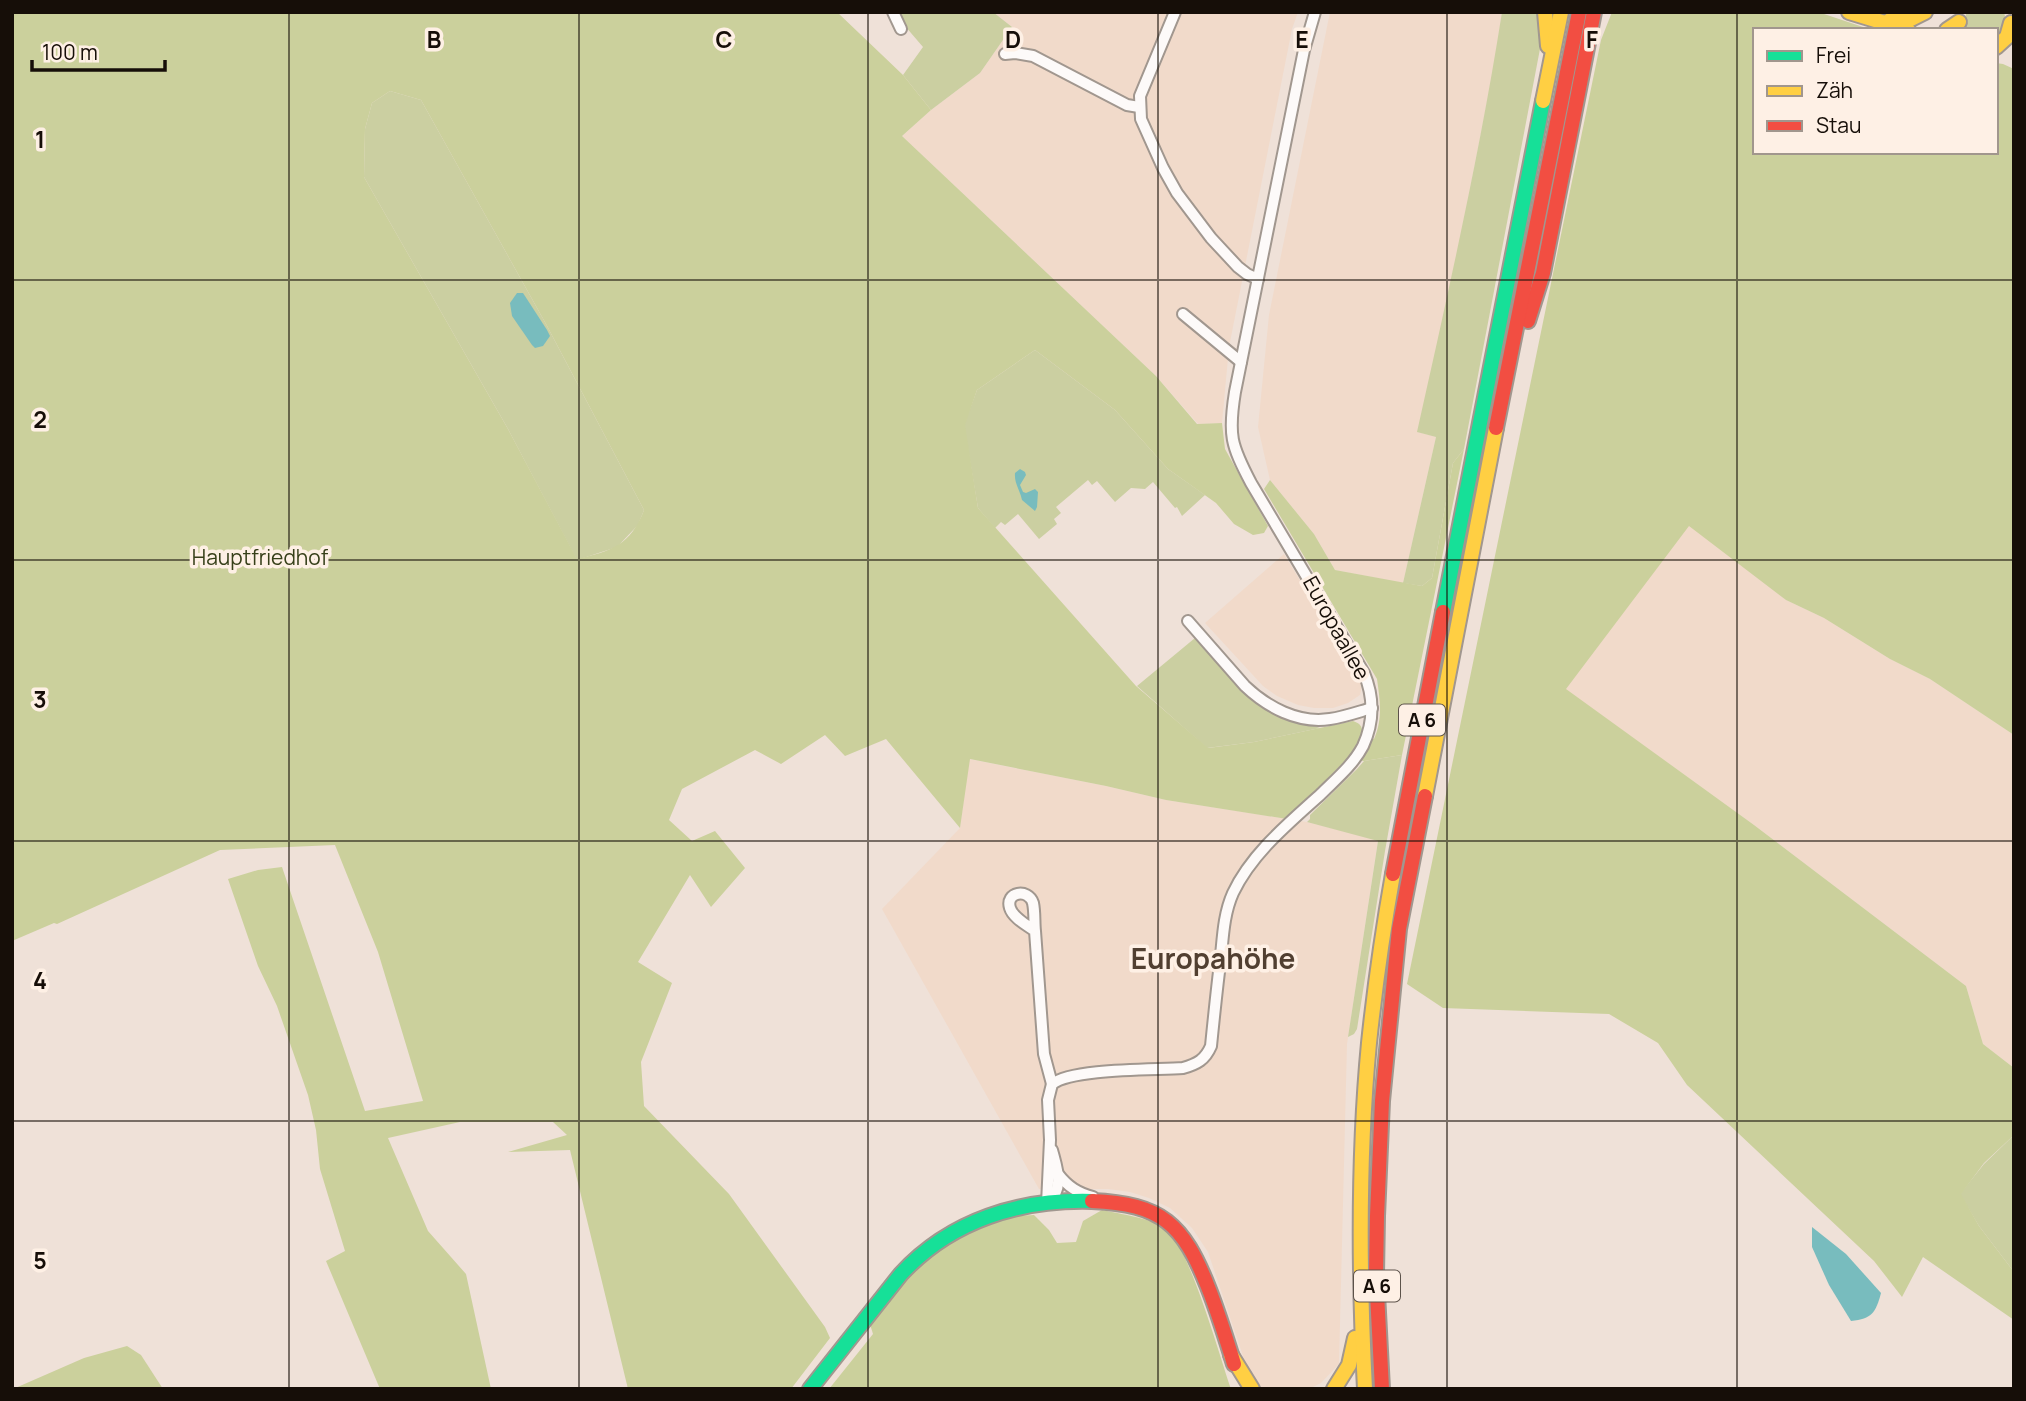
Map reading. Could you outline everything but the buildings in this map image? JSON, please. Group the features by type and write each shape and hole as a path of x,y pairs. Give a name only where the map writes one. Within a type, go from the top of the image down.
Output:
{"main road":[{"name":"A 6","path":"1545,12 1548,81"},
{"name":"A 6","path":"1365,1389 1360,1306 1361,1179 1368,1070 1384,926 1402,819 1561,12"},
{"name":"A 6","path":"1382,1389 1376,1269 1380,1159 1389,1021 1399,929 1579,12"},
{"path":"1506,374 1525,329 1543,273 1594,12"},
{"path":"1589,41 1602,12"},
{"path":"1849,12 1901,28"},
{"path":"1873,20 1911,19 1926,12"},
{"path":"2003,46 2011,21"},
{"path":"810,1389 897,1279 926,1250 963,1226 985,1216 1021,1206 1108,1202 1148,1210 1165,1219 1183,1236 1197,1259 1215,1305 1241,1389"},
{"path":"1334,1389 1350,1362 1360,1306"},
{"path":"1231,1355 1252,1389"}],"street":[{"path":"894,12 901,29"},
{"path":"1175,12 1140,96 1142,122 1154,151 1184,203 1238,267 1258,279"},
{"name":"Europaallee","path":"1052,1084 1064,1077 1081,1074 1183,1068 1198,1063 1208,1054 1224,923 1232,897 1248,867 1272,840 1355,759 1370,726 1372,708 1369,685 1359,663 1237,457 1231,421 1301,62 1315,12"},
{"path":"1005,54 1033,56 1128,105 1139,107"},
{"path":"1182,314 1241,362"},
{"path":"1188,621 1250,691 1278,710 1305,719 1329,720 1372,708"},
{"path":"1035,931 1044,1054 1052,1084 1048,1100 1050,1140 1047,1204"},
{"path":"1047,1204 1058,1190 1050,1140"},
{"path":"1057,1172 1074,1190 1108,1202"}],"shaded area":[{"path":"993,12 1298,12 1292,29 1229,347 1222,423 1198,424 1156,376 902,136 980,73 1012,27"},
{"path":"1330,12 1502,12 1494,67 1455,265 1418,432 1436,437 1403,583 1335,570 1314,534 1270,480 1258,427 1269,315"},
{"path":"1689,525 1786,600 1824,618 1890,659 1930,679 2014,735 2014,1068 1983,1044 1966,986 1754,825 1565,689"},
{"path":"1284,554 1362,685 1360,695 1348,703 1333,708 1314,708 1277,696 1263,686 1205,623"},
{"name":"Europahöhe","path":"969,759 1166,800 1307,822 1378,840 1347,1044 1339,1364 1321,1383 1309,1389 1262,1388 1249,1372 1208,1252 1192,1228 1170,1208 1130,1192 1108,1189 1039,1189 882,909 960,828"}],"green space":[{"name":"Hauptfriedhof","path":"12,12 837,12 903,75 931,110 902,136 1156,376 1197,424 1222,423 1225,449 1268,526 1264,533 1253,535 1234,524 1216,503 1168,469 1115,410 1035,350 977,390 965,425 978,508 1136,686 1208,748 1254,742 1353,721 1361,727 1362,737 1374,739 1379,724 1377,679 1264,489 1270,480 1314,534 1335,570 1422,586 1432,578 1453,463 1464,449 1402,755 1364,761 1348,758 1287,819 1166,800 970,759 960,828 886,739 845,756 825,735 781,764 755,750 682,789 669,820 692,841 715,831 745,868 711,907 690,875 638,962 672,983 641,1062 644,1106 729,1194 825,1327 830,1338 791,1389 628,1389 570,1150 508,1152 567,1135 553,1122 460,1122 388,1138 428,1231 466,1274 491,1389 380,1389 326,1261 345,1251 320,1169 316,1130 308,1095 228,879 258,870 282,867 365,1111 423,1101 378,952 335,845 220,850 57,924 12,941","holes":["390,91 421,100 546,324 644,510 633,531 610,549 577,559 508,429 364,177 365,129 372,103"]},
{"path":"900,12 993,12 1012,27 980,73 931,110 903,75 923,47 905,26"},
{"path":"1502,12 1541,12 1543,33 1464,449 1453,463 1432,578 1422,586 1403,583 1436,437 1417,432 1474,170"},
{"path":"1612,12 1818,12 1866,28 1753,28 1753,154 1998,154 1998,63 2014,69 2014,735 1930,679 1890,659 1824,618 1786,600 1689,526 1566,689 1754,825 1966,986 1983,1044 2014,1068 2014,1135 1984,1163 1961,1194 1979,1226 2014,1272 2014,1320 1923,1257 1902,1297 1874,1261 1687,1085 1658,1043 1609,1014 1443,1008 1407,984 1601,40"},
{"path":"1967,12 2004,12 2007,25 1998,39 1998,28 1964,28 1963,23"},
{"path":"390,91 421,100 546,324 644,510 638,525 617,547 577,560 508,429 364,177 365,129 372,103"},
{"path":"1035,350 1115,410 1168,469 1205,495 1182,516 1153,482 1145,489 1131,488 1115,502 1097,481 1092,485 1088,480 1056,507 1061,513 1054,519 1057,524 1039,539 1018,514 1005,525 1001,522 995,528 978,508 964,425 977,390"},
{"path":"1195,638 1242,690 1269,711 1320,728 1254,742 1207,748 1137,686"},
{"path":"1402,755 1357,1029 1348,1037 1378,841 1307,822 1310,815 1364,761"},
{"path":"2014,1135 2014,1272 1979,1226 1960,1194 1984,1164"},
{"path":"1102,1210 1151,1222 1165,1228 1174,1238 1193,1277 1231,1389 829,1389 873,1334 869,1321 913,1271 946,1243 984,1223 1009,1216 1034,1215 1057,1243 1076,1242 1083,1221"},
{"path":"127,1346 141,1355 163,1389 13,1389 84,1358"}],"water":[{"path":"517,293 523,293 550,336 543,346 535,348 512,316 510,303"},
{"path":"1020,469 1026,475 1020,485 1023,492 1035,489 1038,492 1035,511 1022,500 1015,477 1015,473"},
{"path":"1812,1227 1846,1254 1881,1293 1875,1310 1868,1316 1851,1321 1829,1285 1812,1247"}],"traffic: fast":[{"path":"1443,612 1543,101"},
{"path":"810,1389 901,1274 942,1240 964,1227 1013,1209 1065,1201 1092,1201"}],"traffic: slow":[{"path":"1545,12 1548,46"},
{"path":"1543,101 1561,12"},
{"path":"1849,12 1901,28"},
{"path":"1890,20 1911,19 1925,12"},
{"path":"1950,28 1959,22"},
{"path":"1998,45 2007,37 2011,23"},
{"path":"1425,796 1496,428"},
{"path":"1365,1389 1361,1259 1365,1086 1371,1022 1393,874"},
{"path":"1334,1389 1349,1365 1355,1338"},
{"path":"1231,1355 1252,1389"}],"traffic: jam":[{"path":"1496,428 1579,12"},
{"path":"1528,321 1543,273 1594,12"},
{"path":"1393,874 1443,612"},
{"path":"1382,1389 1376,1274 1382,1101 1399,929 1425,796"},
{"path":"1092,1201 1116,1203 1153,1213 1179,1233 1199,1265 1219,1315 1234,1364"}],"district":[{"name":"Europahöhe","path":"1213,959"}]}
